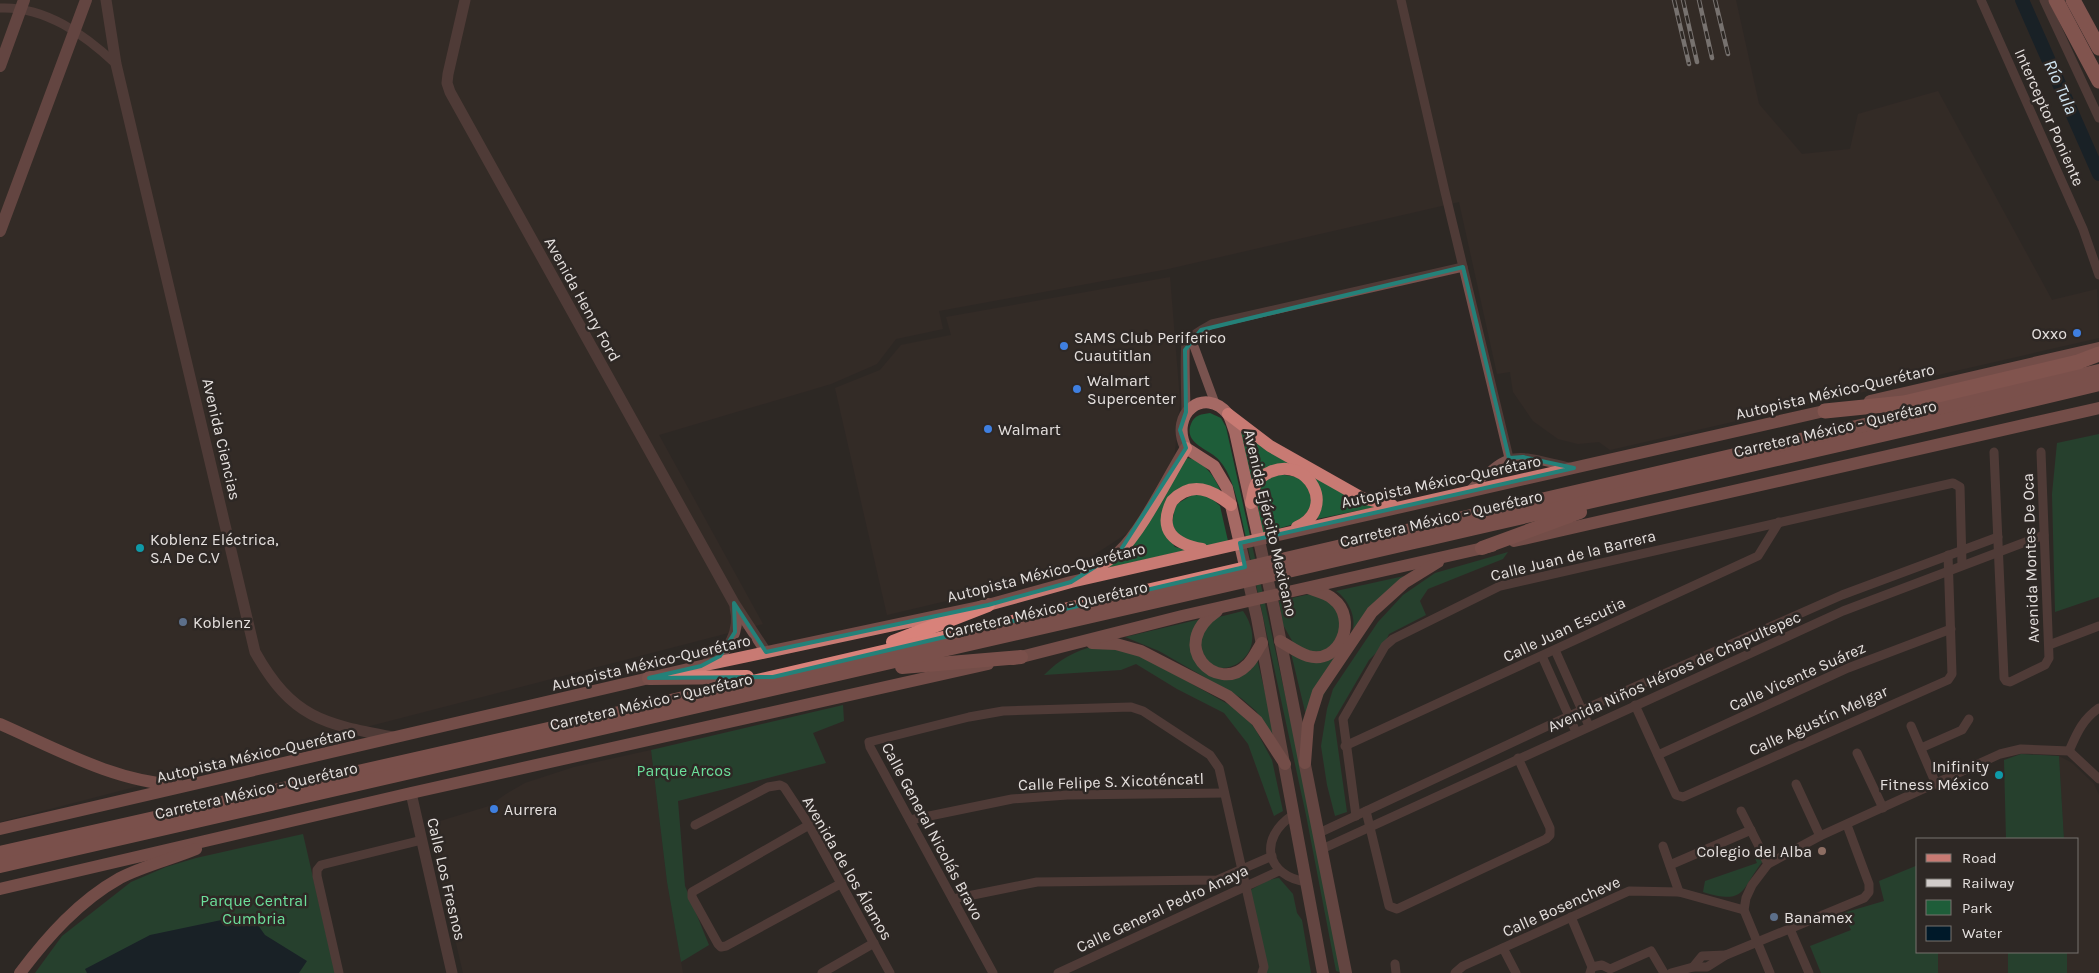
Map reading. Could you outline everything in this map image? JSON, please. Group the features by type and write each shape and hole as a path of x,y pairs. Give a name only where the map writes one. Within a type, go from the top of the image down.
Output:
{"highway":[{"path":"2056,0 2099,81"},
{"path":"2073,0 2099,48"},
{"path":"1825,411 1904,403 2078,362 2099,354"},
{"name":"Carretera México - Querétaro","path":"0,866 2099,371"},
{"name":"Carretera México - Querétaro","path":"0,853 773,677 866,662 1900,432 2099,384"},
{"path":"1482,548 1532,528 1647,488"},
{"path":"866,662 895,641 988,605"},
{"path":"866,662 932,666 1021,657"},
{"path":"649,678 773,677"}],"main road":[{"path":"0,231 86,0"},
{"path":"0,66 23,4"},
{"name":"Autopista México-Querétaro","path":"0,829 701,666 988,605 1071,582 1399,506 1466,494 2099,348"},
{"path":"1216,406 1203,403 1192,407 1186,412 1180,430 1186,448 1214,466 1222,476 1232,510 1262,643 1323,973"},
{"name":"Avenida Ejército Mexicano","path":"1216,406 1228,414 1235,432 1275,613 1346,973"},
{"path":"0,889 245,830 1021,657 1224,607 2099,408"},
{"path":"1228,414 1270,446 1362,498 1399,506"},
{"path":"1071,582 1105,564 1120,551 1133,535 1186,448"},
{"path":"1251,503 1256,484 1265,474 1282,468 1304,474 1316,491 1315,512 1306,523 1280,534"},
{"path":"1207,550 1183,546 1174,539 1169,530 1167,519 1168,508 1172,501 1189,489 1204,488 1215,492 1232,510"},
{"path":"1305,763 1308,724 1318,692 1372,612 1404,583 1448,556"},
{"path":"1280,640 1308,656 1317,656 1333,650 1343,638 1346,630 1344,613 1334,599 1308,588"},
{"path":"1224,607 1203,621 1196,635 1198,656 1207,669 1220,674 1234,674 1247,666 1262,643"},
{"path":"1065,646 1095,643 1116,644 1141,651 1228,696 1257,721 1285,764"},
{"path":"0,724 123,776 162,784 195,785"},
{"path":"20,973 46,939 76,910 121,878 245,830"}],"street":[{"name":"Avenida Ciencias","path":"106,0 116,64 255,652 266,673 281,690 300,707 318,719 338,727 397,738"},
{"name":"Avenida Henry Ford","path":"465,0 448,74 447,83 450,92 734,603 766,652"},
{"path":"1401,0 1509,458"},
{"name":"Interceptor Poniente","path":"1981,0 2083,229 2099,275"},
{"path":"2044,0 2099,118"},
{"path":"0,8 23,4 74,29 116,64"},
{"path":"1186,412 1185,350 1191,338 1212,324 1463,267"},
{"path":"1191,338 1216,406"},
{"path":"1994,452 1999,552"},
{"name":"Avenida Montes De Oca","path":"1999,552 2006,681 2010,682 2048,662 2049,645 2041,452"},
{"path":"1466,494 1494,465 1509,458 1523,457 1574,468"},
{"name":"Calle Juan de la Barrera","path":"1356,816 1342,725 1345,713 1385,646 1393,639 1500,586 1957,484 1960,487 1961,550"},
{"name":"Calle Juan Escutia","path":"1345,746 1758,556 1780,522"},
{"name":"Avenida Niños Héroes de Chapultepec","path":"1322,849 1843,611 2044,535"},
{"name":"Avenida Niños Héroes de Chapultepec","path":"1319,833 1582,710 1842,595 1998,537"},
{"path":"1961,550 1962,565"},
{"name":"Calle Agustín Melgar","path":"1635,705 1676,795 1683,798 1948,680 1952,674 1948,555"},
{"name":"Avenida Henry Ford","path":"701,666 720,656 732,639 736,625 734,603"},
{"path":"2049,645 2099,626"},
{"path":"1765,629 1771,644"},
{"name":"Calle Vicente Suárez","path":"1658,755 1848,668 1950,629"},
{"path":"1751,635 1757,650"},
{"path":"1555,650 1589,726"},
{"path":"1542,656 1576,732"},
{"name":"Calle General Nicolás Bravo","path":"994,973 870,747 869,742 969,717 1003,711 1137,708 1210,755 1219,768 1264,967 1262,973"},
{"path":"2069,751 2080,726 2099,708"},
{"path":"1920,748 1962,730 1969,719"},
{"path":"1911,726 1936,784"},
{"path":"1770,973 1744,910 1746,898 1752,885 1768,864 1820,836 2000,754 2021,750 2069,751 2099,779"},
{"path":"1857,753 1884,808"},
{"path":"1366,811 1390,906 1394,909 1546,840 1550,835 1550,828 1518,758"},
{"path":"1467,765 1474,778"},
{"path":"1796,784 1820,836"},
{"name":"Avenida de los Álamos","path":"695,825 775,785 784,787 809,825 890,973"},
{"name":"Calle Los Fresnos","path":"411,793 452,973"},
{"name":"Calle Felipe S. Xicoténcatl","path":"910,820 1012,799 1066,795 1224,793"},
{"path":"1741,811 1768,864"},
{"path":"1294,815 1284,821 1272,836 1272,856 1279,871 1289,878 1307,882"},
{"path":"809,825 695,888 692,892 692,897 704,920 718,944 726,946 842,884"},
{"path":"1671,973 1693,967 1707,967 1726,955 1864,898 1869,892 1869,884 1847,825"},
{"path":"1670,865 1751,830"},
{"path":"339,973 317,870 322,865 422,840"},
{"path":"1663,846 1680,892"},
{"path":"953,899 1037,882 1217,880 1272,856"},
{"name":"Calle General Pedro Anaya","path":"1058,973 1279,871"},
{"name":"Calle Bosencheve","path":"1455,973 1463,966 1629,891 1680,892 1744,910"},
{"path":"1571,916 1591,970 1602,964 1614,970 1651,950 1664,973"},
{"path":"1790,929 1809,973"},
{"path":"822,973 874,943"},
{"path":"1503,948 1516,973"}],"highlighted area":[{"path":"1463,267 1509,458 1523,457 1574,468 1240,543 1245,567 773,677 649,678 701,666 720,656 735,632 734,603 766,652 988,605 1071,582 1120,551 1186,448 1180,430 1186,412 1185,350 1201,330"}],"shaded area":[{"path":"0,0 1736,0 1759,104 1802,154 1850,149 1858,114 1938,91 2052,300 2097,289 2099,338 1610,450 1599,442 1578,444 1558,439 1533,421 1513,392 1510,372 1497,374 1459,202 1168,269 939,311 943,329 896,339 877,364 831,384 659,435 763,624 0,822"},
{"path":"1170,277 1180,401 1174,460 1135,528 1068,572 887,615 835,388 880,370 901,345 951,335 946,317"},
{"path":"651,750 667,882 683,973 463,973 430,832 437,822 489,806 525,783 574,767"},
{"path":"2059,756 2072,763 2094,784 2099,795 2099,973 2067,973 2067,953 2079,953 2079,838 2064,838"},
{"path":"1938,953 2008,953 2008,973 1938,973"}],"green space":[{"path":"1210,413 1221,418 1226,427 1313,821 1342,973 1336,971 1306,815 1239,506 1232,482 1223,465 1215,456 1191,437 1191,424 1194,419"},
{"path":"1239,431 1376,507 1317,519 1320,511 1296,467 1251,482"},
{"path":"2099,434 2099,597 2055,612 2052,494 2057,443"},
{"path":"1186,458 1198,461 1203,465 1216,481 1221,492 1172,493 1170,540 1175,547 1187,550 1103,569"},
{"path":"1272,473 1304,478 1313,502 1301,522 1263,533 1258,508 1259,494 1265,480"},
{"path":"1194,494 1207,494 1220,506 1228,541 1207,546 1179,537 1172,524 1175,505"},
{"path":"1508,552 1503,559 1428,589 1420,601 1426,615 1389,634 1384,645 1369,660 1334,720 1347,812 1335,816 1327,785 1321,746 1327,709 1333,689 1378,622 1403,595 1435,573"},
{"path":"1404,576 1369,610 1308,724 1291,653 1335,656 1350,636 1354,624 1350,607 1336,591"},
{"path":"1310,594 1325,595 1339,613 1341,635 1325,651 1310,652 1294,644 1283,625 1279,601"},
{"path":"1243,611 1251,628 1252,642 1248,654 1240,662 1229,667 1219,668 1209,664 1203,655 1200,635 1215,618"},
{"path":"1201,619 1191,639 1196,662 1230,679 1246,673 1257,659 1277,742 1256,711 1241,698 1159,651 1125,637"},
{"path":"1095,646 1138,654 1244,713 1272,760 1283,811 1274,816 1248,744 1224,713 1177,689 1136,664 1121,670 1044,675 1067,657"},
{"name":"Parque Arcos","path":"843,705 844,721 813,733 826,763 678,801 685,886 709,945 681,962 667,882 651,750"},
{"path":"2021,754 2059,756 2064,838 2006,838 2004,760"},
{"name":"Parque Central Cumbria","path":"303,834 335,973 35,973 62,936 131,882 166,867 196,858"},
{"path":"1760,853 1763,861 1741,892 1728,897 1703,892 1705,881 1757,863 1754,856"},
{"path":"1916,866 1916,953 1938,953 1938,973 1821,973 1810,946 1851,930 1843,913 1884,901 1879,881"},
{"path":"1279,878 1293,894 1297,913 1302,920 1311,973 1263,973 1246,892 1265,882"},
{"path":"2008,953 2067,953 2067,973 2008,973"}],"water":[{"path":"250,914 265,935 307,961 299,973 87,973 85,969 150,935"}],"waterway":[{"name":"Río Tula","path":"2022,0 2099,174"}],"railway":[{"path":"1674,0 1689,64"},
{"path":"1683,0 1697,62"},
{"path":"1699,0 1712,58"},
{"path":"1715,0 1728,54"}],"place":[{"name":"Oxxo","path":"2077,333"},
{"name":"SAMS Club Periferico Cuautitlan","path":"1064,346"},
{"name":"Walmart Supercenter","path":"1077,389"},
{"name":"Walmart","path":"988,429"},
{"name":"Koblenz Eléctrica, S.A De C.V","path":"140,548"},
{"name":"Koblenz","path":"183,622"},
{"name":"Inifinity Fitness México","path":"1999,775"},
{"name":"Aurrera","path":"494,809"},
{"name":"Colegio del Alba","path":"1822,851"},
{"name":"Banamex","path":"1774,917"}]}
